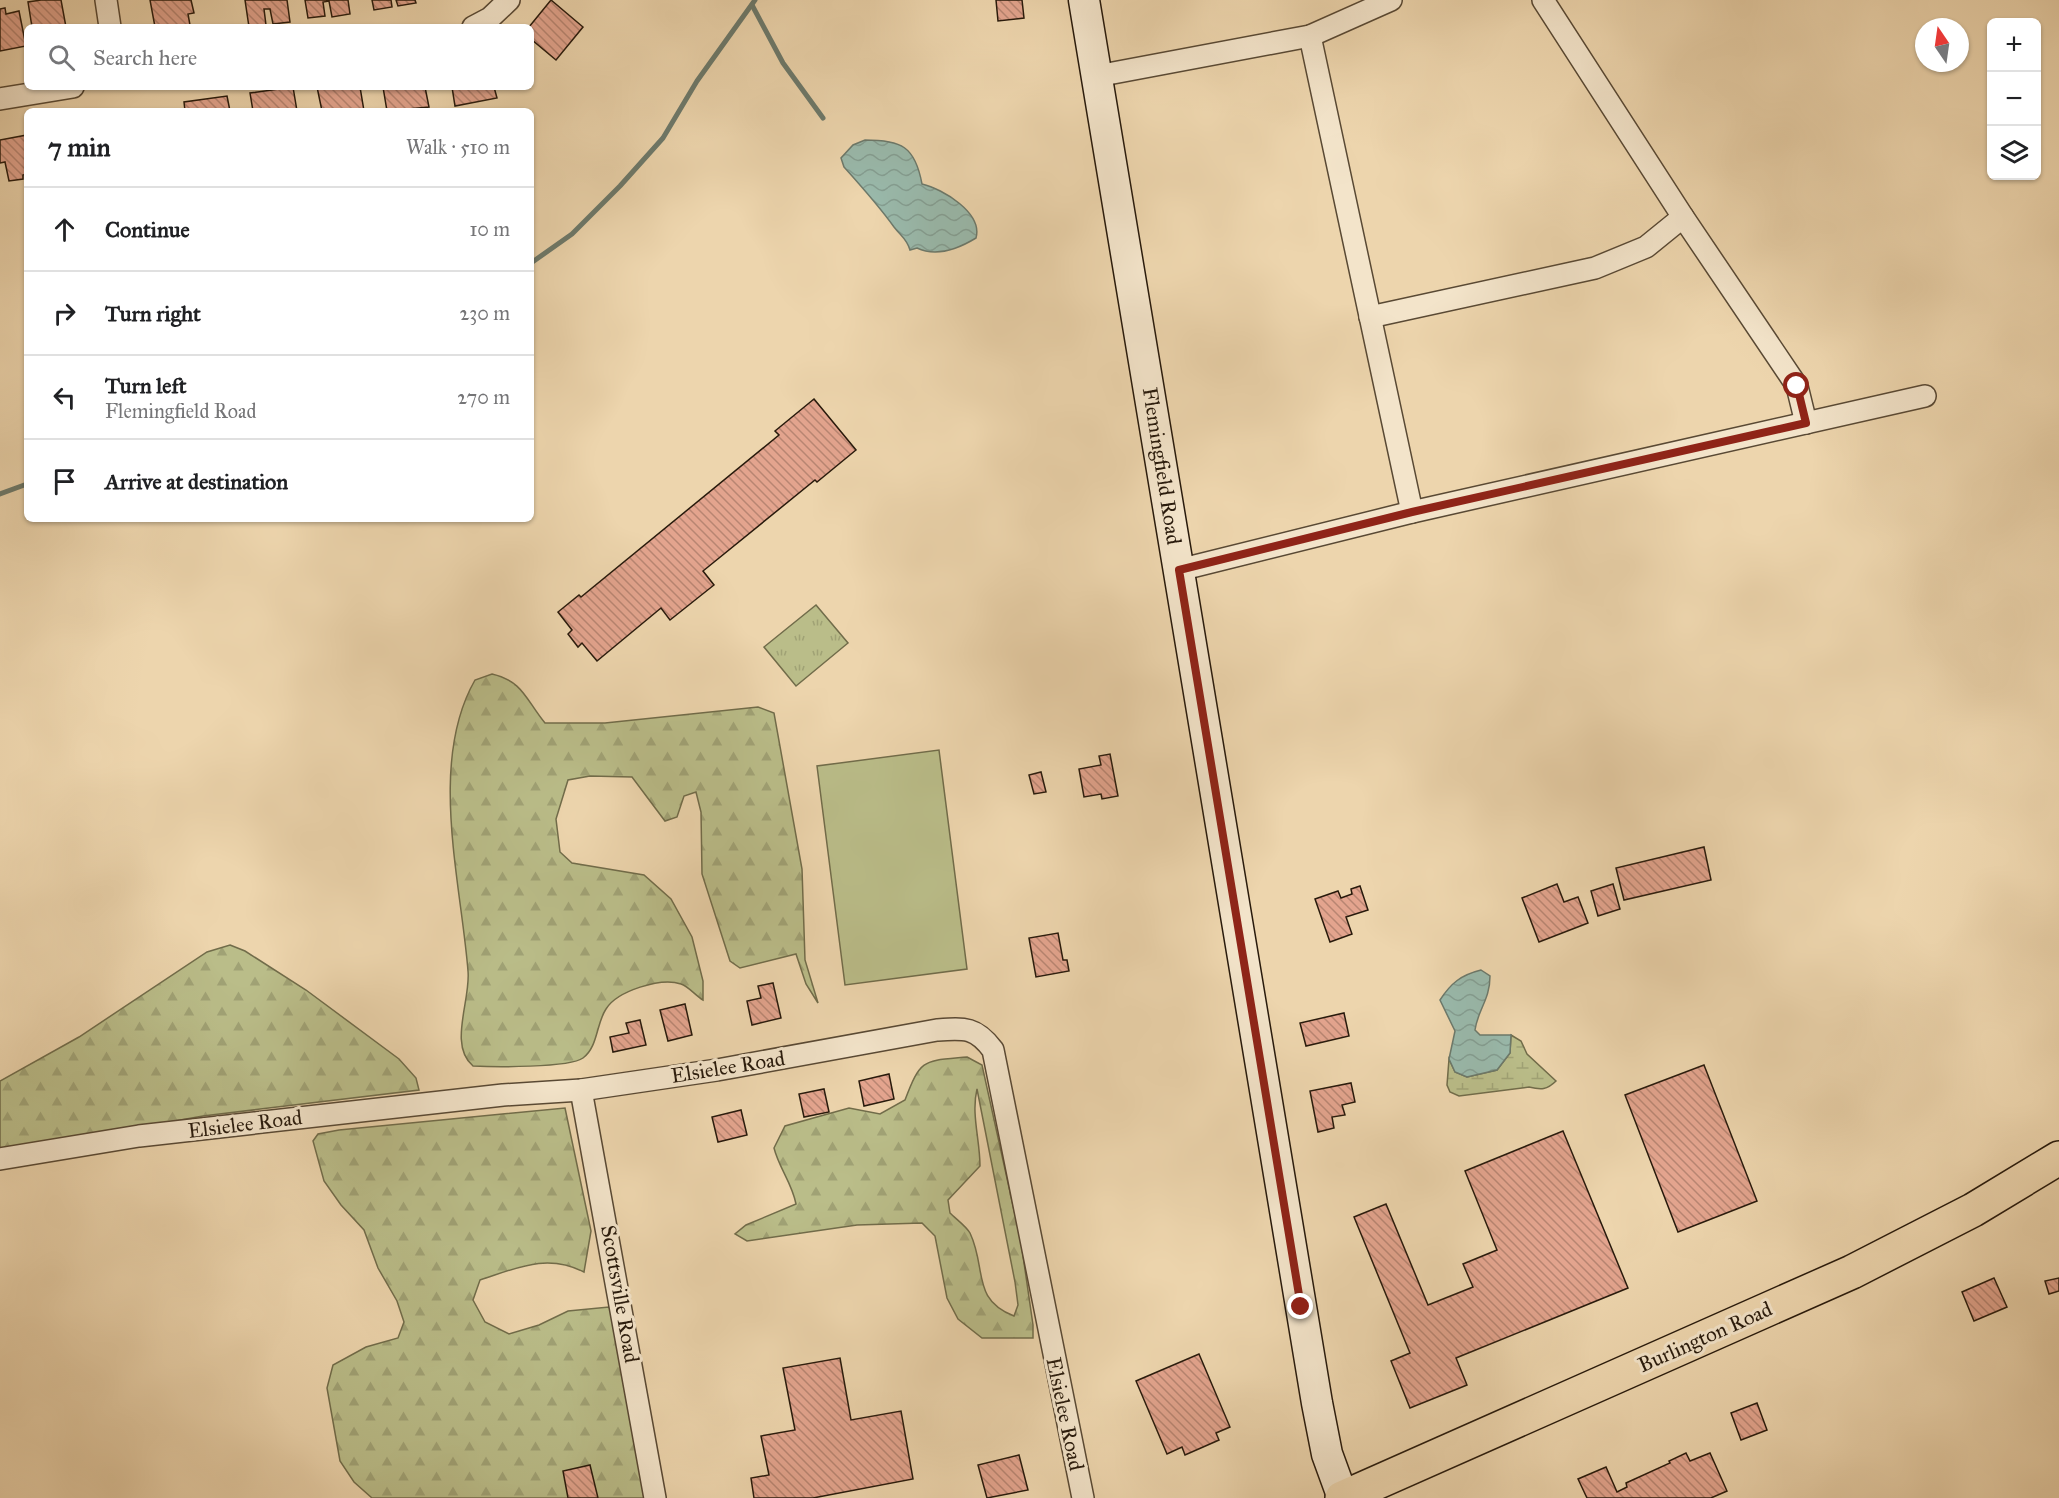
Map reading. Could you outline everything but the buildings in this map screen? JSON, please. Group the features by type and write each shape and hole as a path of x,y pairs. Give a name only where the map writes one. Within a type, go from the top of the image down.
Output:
{"highway":[{"name":"Burlington Road","path":"1342,1498 1852,1272 1973,1210 2059,1158"}],"street":[{"path":"106,0 110,24"},
{"path":"478,24 489,18 509,0"},
{"name":"Flemingfield Road","path":"1084,0 1317,1403 1327,1454 1342,1498"},
{"path":"1097,76 1310,36 1391,0"},
{"path":"1544,0 1683,217 1797,386 1806,423"},
{"path":"1310,36 1412,512"},
{"path":"0,99 55,90"},
{"path":"1370,317 1595,268 1646,247 1683,217"},
{"path":"1179,570 1412,512 1925,396"},
{"name":"Elsielee Road","path":"0,1159 139,1136 502,1095 581,1090 717,1070 937,1030 963,1029 979,1034 993,1050 1083,1498"},
{"name":"Scottsville Road","path":"581,1090 655,1498"}],"green space":[{"path":"816,605 848,643 796,686 764,647"},
{"path":"492,674 511,681 523,692 545,723 605,723 758,707 774,713 802,869 805,960 818,1003 806,984 796,954 740,968 730,961 702,874 701,812 696,792 684,796 677,817 665,821 632,777 590,776 568,780 556,819 560,852 572,863 644,875 671,899 692,937 703,981 703,1000 681,984 672,982 640,987 612,1002 606,1009 592,1048 583,1058 563,1064 513,1067 473,1066 466,1057 461,1034 468,971 451,823 450,785 453,748 461,712 475,680"},
{"path":"939,750 967,969 845,985 817,766"},
{"path":"230,945 245,951 306,990 399,1059 416,1078 419,1090 203,1116 0,1152 0,1081 79,1037 207,952"},
{"path":"1511,1035 1521,1041 1527,1054 1556,1081 1550,1086 1537,1089 1529,1087 1459,1096 1450,1092 1447,1085 1449,1059 1455,1072 1467,1077 1497,1070 1510,1053"},
{"path":"967,1057 982,1065 1021,1242 1033,1338 982,1338 958,1319 947,1298 935,1236 922,1223 857,1225 747,1241 735,1234 746,1225 796,1204 774,1148 785,1126 849,1108 880,1114 905,1100 915,1076 926,1064 932,1061","holes":["977,1089 1018,1305 1014,1316 991,1301 982,1282 970,1233 950,1213 948,1200 980,1166 975,1117"]},
{"path":"565,1108 591,1231 584,1272 570,1266 545,1263 519,1267 480,1280 473,1300 485,1322 509,1334 539,1325 568,1311 609,1307 619,1332 644,1498 372,1498 354,1482 340,1461 327,1388 333,1365 366,1347 398,1338 404,1322 397,1301 378,1268 364,1230 341,1205 324,1181 313,1141 318,1134 339,1130"}],"water":[{"path":"865,140 897,144 910,153 919,171 922,184 940,191 968,211 977,229 976,238 939,252 917,248 910,250 907,243 844,167 841,158 853,145"},
{"path":"1481,970 1490,976 1486,998 1475,1030 1480,1035 1511,1035 1510,1053 1497,1070 1467,1077 1455,1072 1449,1059 1455,1031 1440,1000 1457,980"}],"waterway":[{"path":"534,261 572,234 620,186 663,138 697,81 755,0"},
{"path":"752,5 783,63 823,118"},
{"path":"0,494 24,485"}],"route":[{"path":"1301,1307 1179,570 1412,512 1806,423 1797,386"}]}
